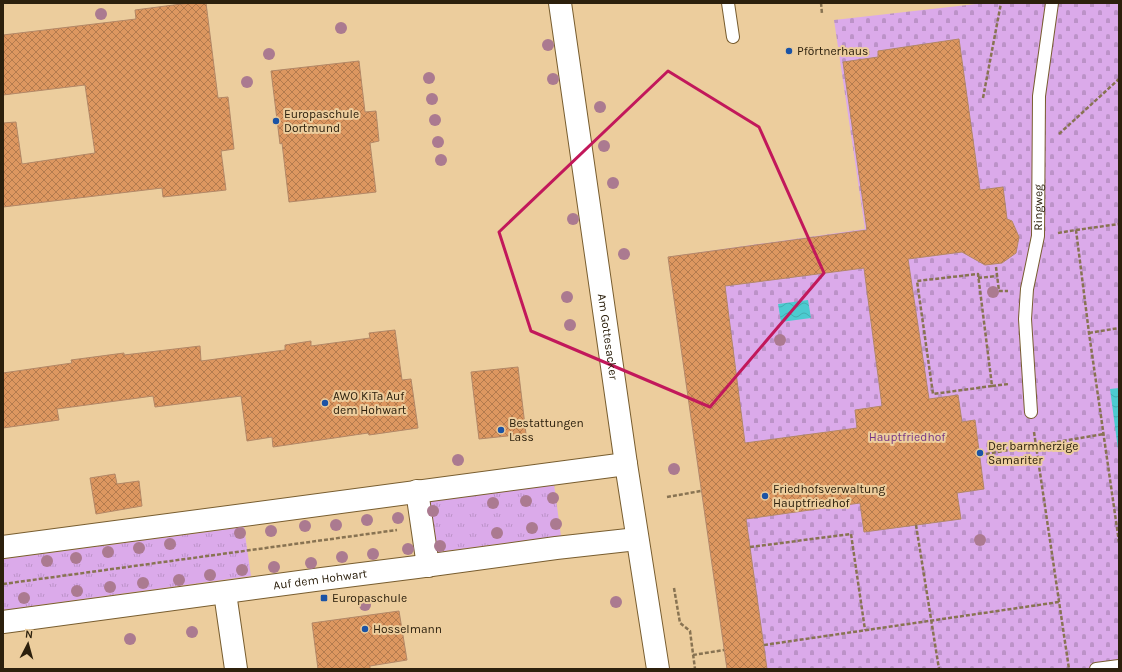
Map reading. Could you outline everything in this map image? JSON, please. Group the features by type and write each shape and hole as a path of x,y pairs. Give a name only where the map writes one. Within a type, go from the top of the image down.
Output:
{"street":[{"name":"Am Gottesacker","path":"560,3 637,539 658,669"},
{"path":"3,547 626,464"},
{"path":"417,491 428,566"},
{"name":"Auf dem Hohwart","path":"3,622 556,548 637,539"},
{"path":"225,593 236,669"}],"lane":[{"path":"728,3 733,37"},
{"name":"Ringweg","path":"1031,412 1025,319 1027,288 1038,236 1039,96 1052,3"},
{"path":"1096,669 1119,666"}],"path":[{"path":"821,3 822,14"},
{"path":"983,98 1001,3"},
{"path":"1055,137 1119,79"},
{"path":"1062,232 1119,224"},
{"path":"1076,230 1119,542"},
{"path":"992,386 978,274 917,282 933,394 1029,381"},
{"path":"978,278 997,276"},
{"path":"1089,332 1119,328"},
{"path":"980,455 1104,434"},
{"path":"1037,446 1069,669"},
{"path":"667,497 701,491"},
{"path":"916,525 939,669"},
{"path":"3,584 422,527"},
{"path":"750,547 851,534 865,630"},
{"path":"674,588 680,624 690,631 695,669"},
{"path":"764,645 1059,602"},
{"path":"693,655 724,650"}],"highlighted area":[{"path":"668,71 759,127 824,273 710,407 531,331 499,232"}],"green space":[{"name":"Hauptfriedhof","path":"985,3 1119,3 1119,669 727,669 668,257 865,229 834,20"},
{"path":"554,484 561,536 437,552 430,501"},
{"path":"244,527 251,576 3,610 3,559"}],"water":[{"path":"808,300 811,318 781,322 778,304"},
{"path":"1119,388 1119,457 1110,389"}],"building":[{"path":"189,3 206,3 218,98 228,97 234,149 221,151 226,190 163,197 162,188 3,207 3,123 16,122 22,164 95,153 85,85 3,95 3,35 136,19 135,10"},
{"path":"959,39 980,190 1003,187 1007,219 1012,221 1019,237 1016,253 1002,263 985,265 962,252 908,259 929,399 958,395 962,422 975,420 984,489 957,493 961,519 864,532 860,503 746,519 767,669 727,669 668,257 867,230 843,62 878,57 878,51","holes":["864,268 882,406 855,410 857,428 745,443 725,286"]},
{"path":"359,61 365,112 376,111 379,141 370,143 376,192 289,202 271,71"},
{"path":"395,330 402,380 411,379 418,428 369,435 368,433 273,447 272,437 247,441 241,396 155,407 153,396 57,409 59,420 3,428 3,373 72,363 71,360 124,353 124,355 200,346 201,361 285,350 285,345 311,341 311,346 370,338 369,333"},
{"path":"518,367 526,434 479,439 471,372"},
{"path":"115,474 117,484 139,481 142,506 96,514 90,478"},
{"path":"399,611 407,660 370,666 370,669 318,669 312,623"}],"place":[{"name":"Pförtnerhaus","path":"789,51"},
{"name":"Europaschule Dortmund","path":"276,121"},
{"name":"AWO KiTa Auf dem Hohwart","path":"325,403"},
{"name":"Bestattungen Lass","path":"501,430"},
{"name":"Der barmherzige Samariter","path":"980,453"},
{"name":"Friedhofsverwaltung Hauptfriedhof","path":"765,496"},
{"name":"Europaschule","path":"324,598"},
{"name":"Hosselmann","path":"365,629"}]}
